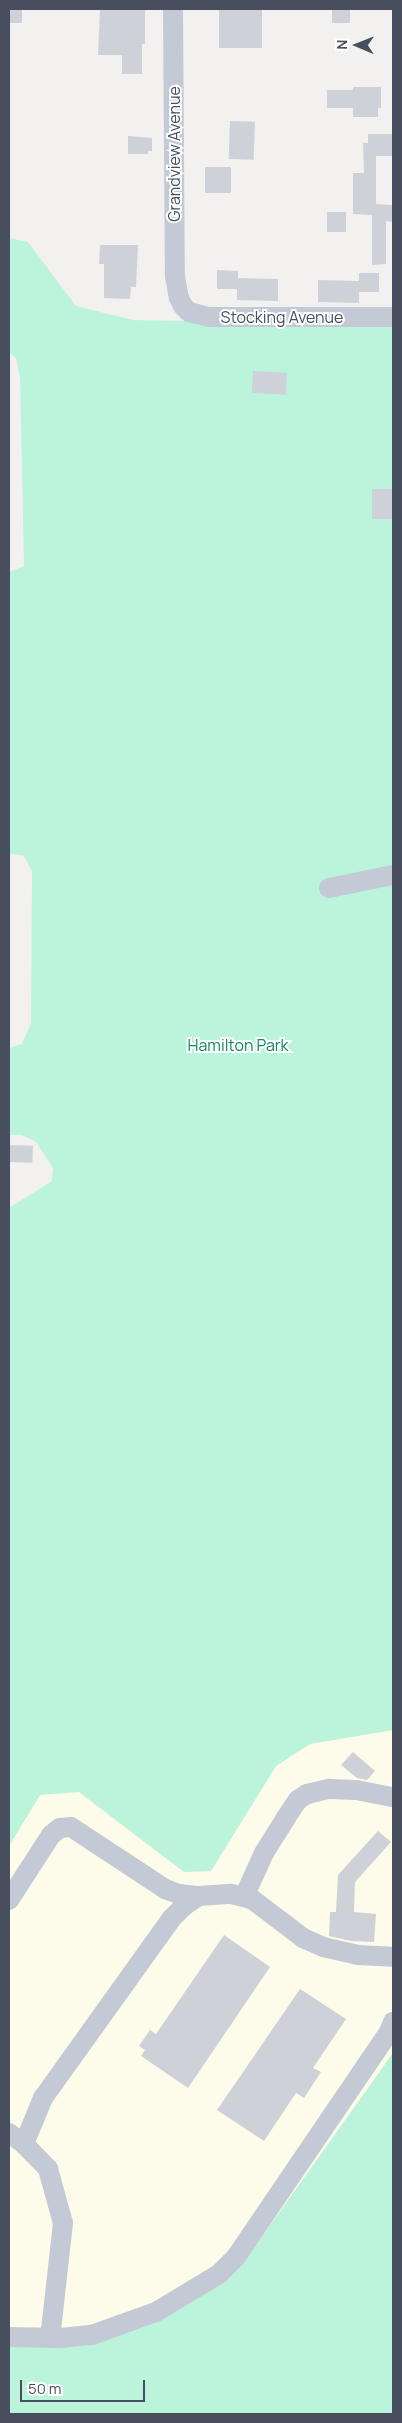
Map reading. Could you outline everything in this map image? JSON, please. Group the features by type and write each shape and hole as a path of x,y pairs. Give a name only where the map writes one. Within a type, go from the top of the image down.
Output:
{"street":[{"name":"Grandview Avenue","path":"173,9 175,276 179,298"},
{"name":"Stocking Avenue","path":"179,298 188,312 209,317 393,318"},
{"path":"328,888 393,876"},
{"path":"244,1897 264,1853 298,1800 307,1794 329,1789 356,1790 393,1797"},
{"path":"9,1900 51,1835 60,1828 71,1827 166,1889 179,1894 199,1896 223,1894 244,1897 253,1900 303,1938 323,1947 350,1954 393,1957"},
{"path":"50,2338 63,2223 48,2169 17,2139 43,2098 171,1919 184,1906 199,1896"},
{"path":"9,2336 50,2338 92,2335 156,2312 219,2274 236,2257 389,2032 393,2022"}],"shaded area":[{"path":"393,1730 393,2053 246,2259 157,2320 9,2343 9,1846 40,1794 79,1792 184,1872 211,1871 276,1766 310,1744"}],"green space":[{"name":"Hamilton Park","path":"9,238 28,242 76,306 133,320 393,325 393,1730 310,1744 276,1766 211,1871 184,1872 79,1792 40,1795 9,1846 9,1208 52,1181 53,1168 36,1142 22,1135 9,1135 9,1048 22,1044 31,1023 32,871 23,855 9,854 9,572 24,566 20,378 16,358 9,353"},
{"path":"393,2053 393,2414 9,2414 9,2343 93,2342 246,2259"}],"building":[{"path":"9,9 22,9 22,23 9,23"},
{"path":"100,9 145,9 145,44 142,44 142,74 122,74 122,55 98,55"},
{"path":"219,9 262,9 262,48 219,48"},
{"path":"332,9 350,9 350,23 332,23"},
{"path":"353,87 381,87 381,108 378,108 378,117 353,117 353,108 327,108 327,90 353,90"},
{"path":"230,121 255,122 254,160 229,159"},
{"path":"368,134 392,134 393,156 376,156 376,204 393,205 393,222 386,221 386,264 372,265 372,215 353,214 353,173 364,173 363,143 368,143"},
{"path":"128,136 152,138 152,151 148,151 148,154 128,154"},
{"path":"205,167 231,167 231,193 205,193"},
{"path":"327,212 346,212 346,232 327,232"},
{"path":"100,245 138,245 136,287 131,287 130,299 104,298 104,264 99,264"},
{"path":"217,270 238,271 238,278 278,279 278,301 237,300 237,289 217,289"},
{"path":"359,273 379,273 379,292 359,292 359,303 318,302 318,280 359,281"},
{"path":"253,371 287,373 286,395 252,393"},
{"path":"372,489 393,489 393,519 372,519"},
{"path":"9,1145 33,1146 32,1163 9,1162"},
{"path":"353,1752 375,1771 367,1780 357,1778 341,1765"},
{"path":"378,1831 391,1842 355,1882 354,1912 376,1914 374,1942 351,1941 329,1936 330,1912 336,1912 338,1875"},
{"path":"224,1935 270,1967 188,2088 141,2056 145,2050 139,2046 150,2030 156,2034"},
{"path":"300,1989 346,2019 313,2068 321,2072 304,2098 296,2093 264,2141 217,2110"}]}
